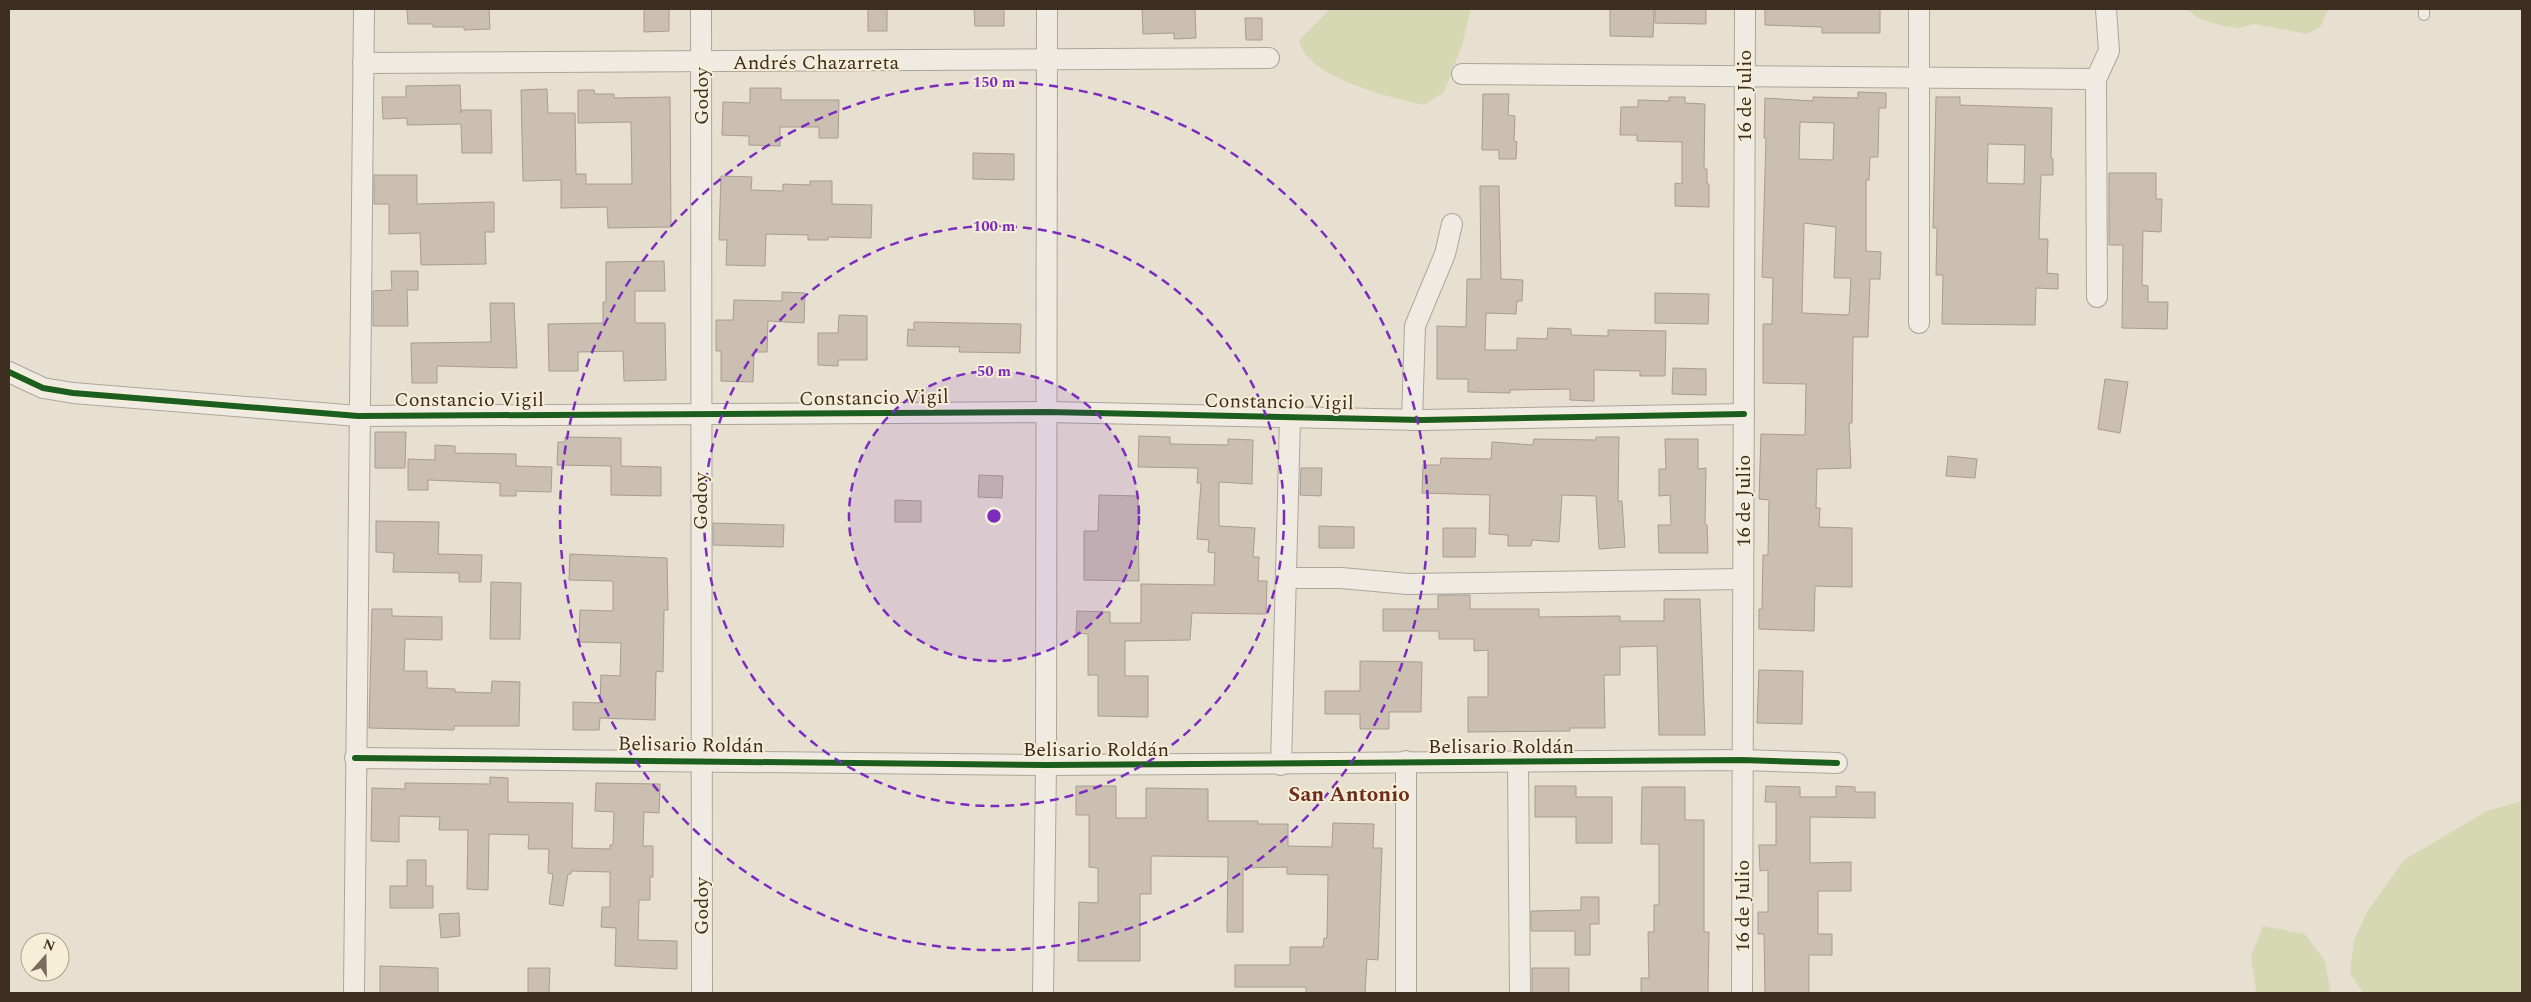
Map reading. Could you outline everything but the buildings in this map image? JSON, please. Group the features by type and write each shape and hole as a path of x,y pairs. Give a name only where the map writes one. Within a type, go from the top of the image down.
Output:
{"street":[{"path":"354,993 358,416 364,9"},
{"name":"Godoy","path":"701,9 700,760 702,993"},
{"path":"1043,993 1046,765 1047,9"},
{"name":"16 de Julio","path":"1742,993 1745,9"},
{"path":"1919,9 1919,323"},
{"path":"2097,297 2096,79 2109,51 2106,9"},
{"name":"Andrés Chazarreta","path":"364,63 1269,58"},
{"path":"1462,74 2096,79"},
{"path":"1412,420 1414,326 1445,254 1452,224"},
{"name":"Constancio Vigil","path":"9,372 42,388 73,393 358,416 1047,412 1412,420 1744,414"},
{"path":"1281,765 1290,418"},
{"path":"1286,578 1341,578 1408,584 1743,579"},
{"name":"Belisario Roldán","path":"355,758 1046,765 1281,765 1406,761 1518,763 1742,760 1837,763"},
{"path":"1406,761 1406,993"},
{"path":"1518,763 1520,993"}],"green space":[{"path":"1330,9 1471,9 1462,45 1444,92 1425,105 1373,92 1333,75 1317,65 1305,53 1299,40"},
{"path":"2186,9 2328,9 2321,26 2307,34 2254,24 2239,28 2223,26 2200,19"},
{"path":"2522,801 2522,993 2363,993 2350,973 2354,940 2367,912 2404,860 2487,811"},
{"path":"2263,926 2305,934 2325,961 2331,993 2254,993 2256,988 2251,956"}],"cycle path":[{"path":"9,372 43,388 73,393 358,416 1047,412 1422,420 1744,414"},
{"path":"355,758 1046,765 1742,760 1837,763"}],"district":[{"name":"San Antonio","path":"1349,794"}]}
